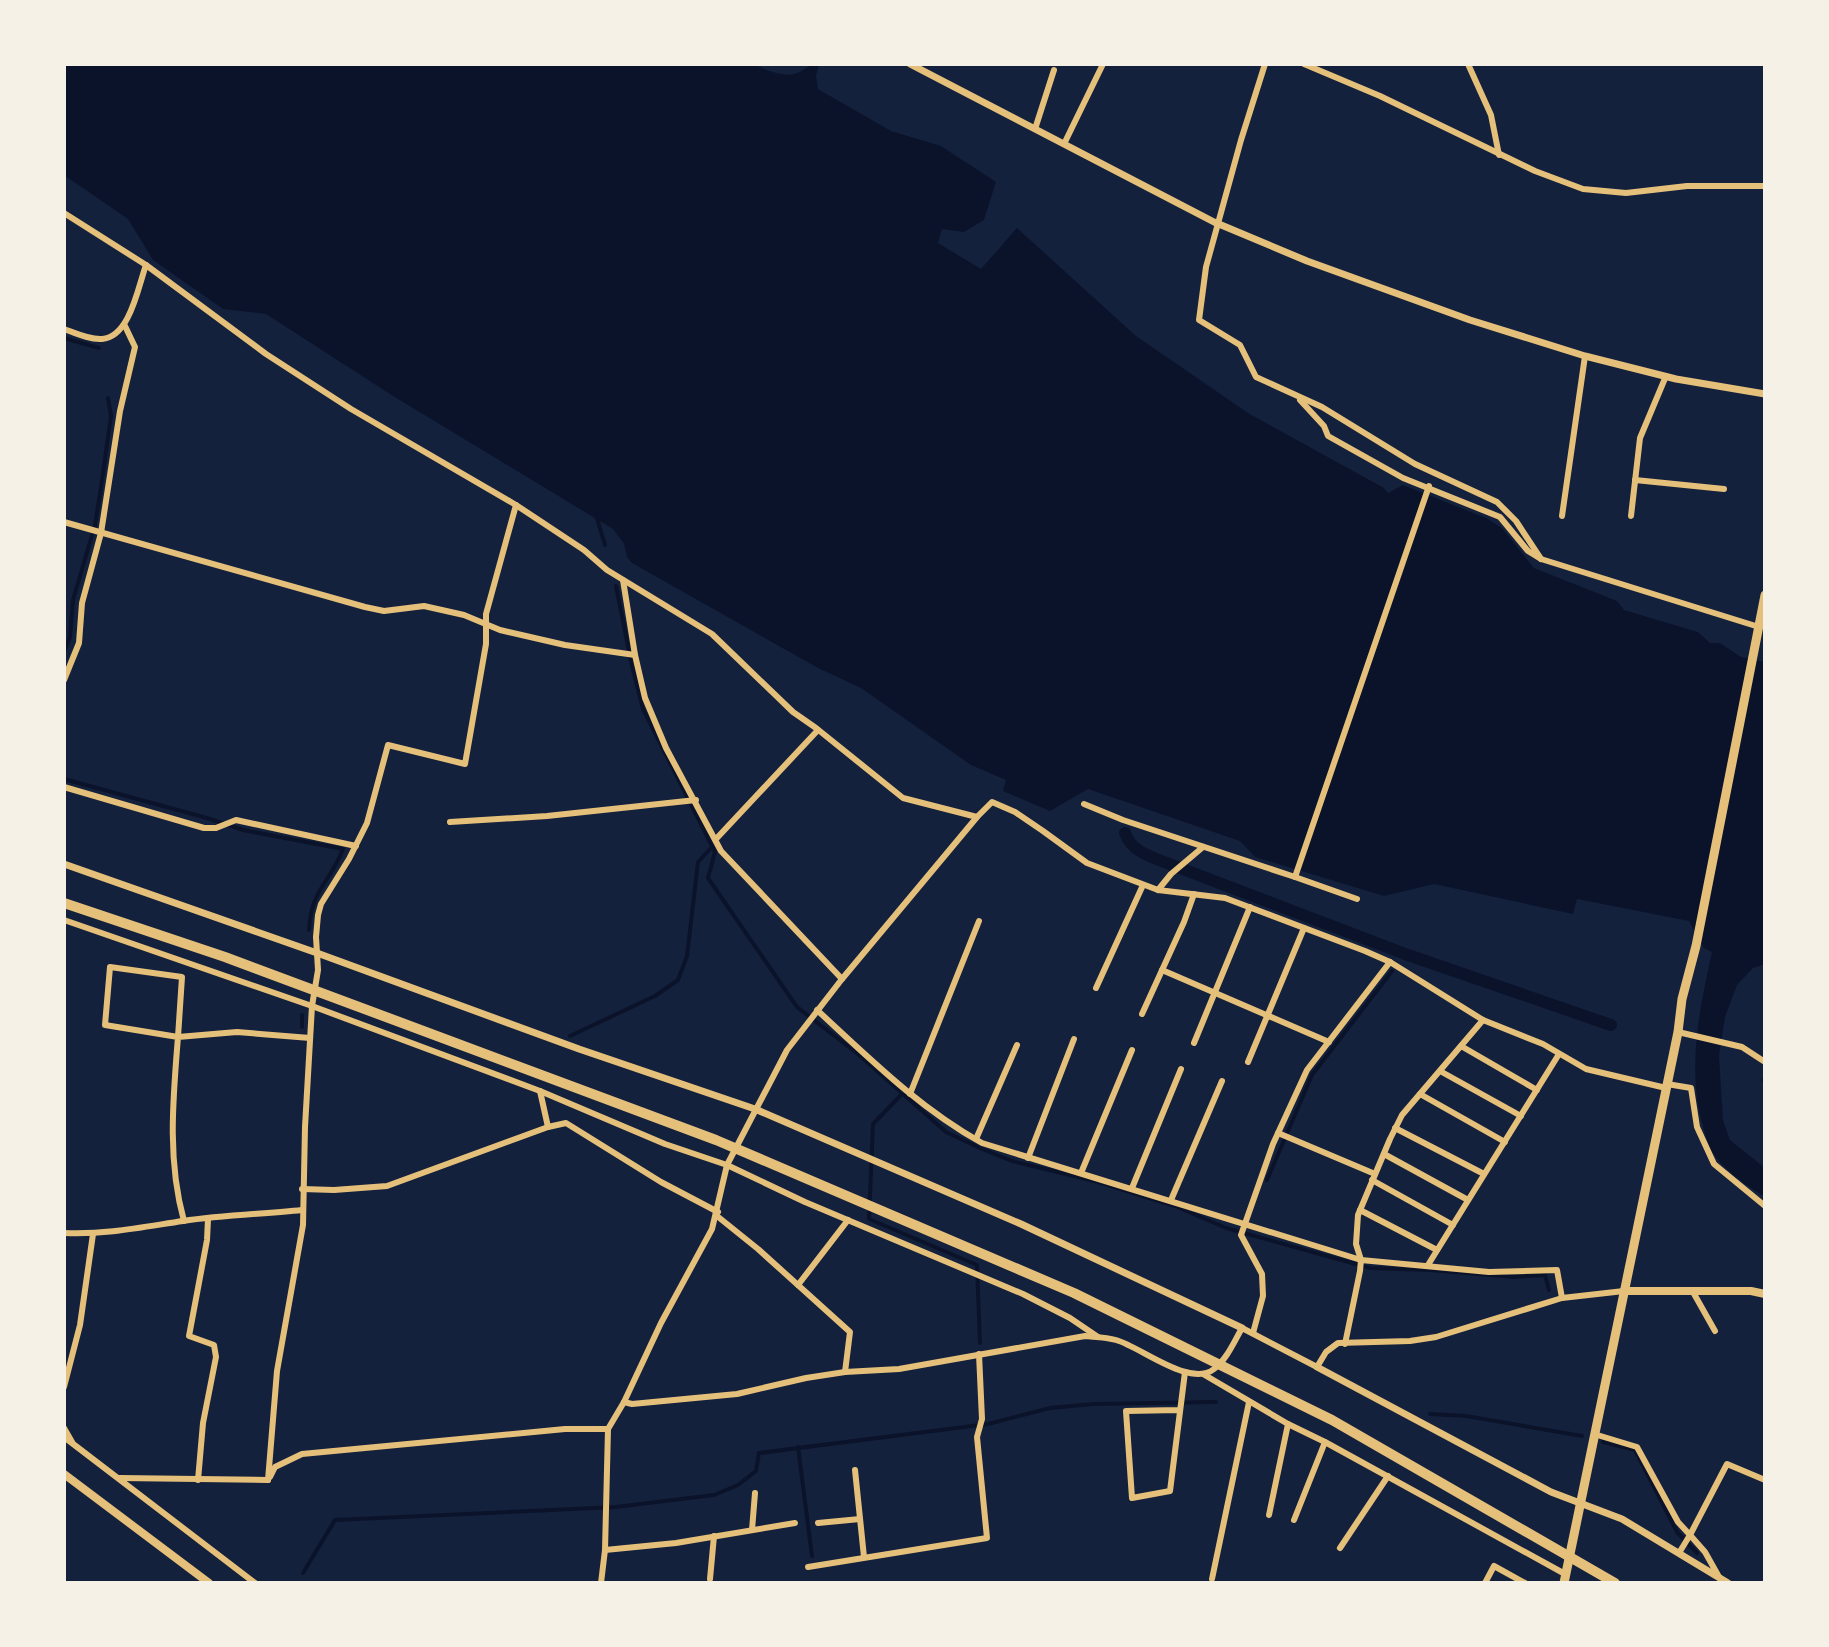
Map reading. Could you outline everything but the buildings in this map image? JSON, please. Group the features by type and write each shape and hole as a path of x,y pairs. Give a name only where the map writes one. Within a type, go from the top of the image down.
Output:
{"highway":[{"path":"64,903 225,957 716,1140 1074,1293 1346,1427 1615,1583"}],"main road":[{"path":"1564,1579 1666,1086 1683,1033 1682,999 1696,946 1765,595"},
{"path":"1624,1291 1751,1291 1765,1294"},
{"path":"64,1474 209,1583"}],"street":[{"path":"910,64 1218,224 1307,261 1455,315 1585,356 1666,376 1765,394"},
{"path":"1064,144 1103,64"},
{"path":"1265,64 1206,267 1199,320 1240,345 1256,377 1322,407 1415,464 1497,502 1516,521 1541,559"},
{"path":"1304,64 1380,96 1499,155 1583,189 1626,193 1687,186 1765,186"},
{"path":"1468,64 1491,115 1499,155"},
{"path":"1035,129 1054,70"},
{"path":"64,213 146,265 266,354 351,409 516,505 584,550 607,570 712,634 793,712 903,798 977,817"},
{"path":"64,329 98,340 109,338 125,326 146,265"},
{"path":"64,680 79,643 83,596 95,531 135,347 125,326"},
{"path":"1562,516 1585,356"},
{"path":"1631,516 1640,438 1666,376"},
{"path":"1298,398 1324,426 1328,436 1403,478 1500,517 1528,551 1541,559 1758,630"},
{"path":"1635,480 1724,489"},
{"path":"1296,874 1428,489"},
{"path":"268,1480 277,1371 303,1225 310,1038 318,970 316,937 321,904 367,823 388,745 465,764 486,644 486,614 516,505"},
{"path":"64,522 365,607 396,610 413,605 424,606 464,615 500,630 565,645 630,655"},
{"path":"623,580 630,655 666,748 691,800 730,862 842,979"},
{"path":"716,839 818,730"},
{"path":"64,787 204,828 236,820 356,846"},
{"path":"450,822 547,816 691,800"},
{"path":"601,1583 605,1550 608,1429 718,1214 727,1165 755,1109 782,1059 813,1015 992,802 1033,824 1087,863 1158,890 1225,898 1390,962 1483,1020 1543,1044 1600,1073 1691,1088 1697,1127 1714,1164 1765,1206"},
{"path":"1084,804 1203,847 1296,874 1357,899"},
{"path":"1158,890 1171,874 1203,847"},
{"path":"64,864 755,1109 871,1158 1103,1261 1253,1333 1551,1492 1622,1519 1728,1583"},
{"path":"1096,988 1143,885"},
{"path":"1142,1014 1194,894"},
{"path":"1194,1043 1250,907"},
{"path":"64,920 312,1006 540,1091 665,1144 727,1165 1047,1306 1098,1337"},
{"path":"910,1094 979,921"},
{"path":"1248,1062 1304,928"},
{"path":"1253,1333 1263,1296 1262,1274 1242,1230 1278,1133 1307,1070 1390,962"},
{"path":"184,1221 174,1187 172,1130 178,1037 182,977 110,967 105,1025 178,1037 237,1032 310,1038"},
{"path":"1162,970 1329,1042"},
{"path":"813,1015 946,1123 976,1139 1028,1158 1171,1200 1242,1230 1361,1265 1428,1265 1489,1272 1557,1270 1562,1298"},
{"path":"1345,1344 1361,1265 1356,1244 1360,1210 1373,1177 1402,1115 1483,1020"},
{"path":"1683,1033 1727,1043 1755,1054 1765,1062"},
{"path":"1028,1158 1074,1039"},
{"path":"976,1139 1017,1045"},
{"path":"1461,1046 1537,1090"},
{"path":"1081,1173 1132,1050"},
{"path":"1428,1265 1559,1054"},
{"path":"1132,1188 1181,1069"},
{"path":"1440,1071 1521,1116"},
{"path":"1171,1200 1222,1081"},
{"path":"540,1091 548,1127"},
{"path":"1420,1094 1505,1142"},
{"path":"302,1189 387,1186 566,1123 718,1214 798,1285 850,1332 845,1372"},
{"path":"1395,1128 1484,1174"},
{"path":"1278,1133 1373,1177 1453,1225"},
{"path":"1384,1154 1468,1200"},
{"path":"64,1233 93,1234 184,1221 302,1210"},
{"path":"1360,1210 1437,1250"},
{"path":"198,1480 203,1423 216,1357 214,1345 189,1336 208,1219"},
{"path":"798,1285 848,1220"},
{"path":"64,1387 80,1325 93,1234"},
{"path":"1317,1367 1332,1346 1436,1337 1562,1298 1624,1291"},
{"path":"1693,1292 1715,1331"},
{"path":"1203,1374 1213,1369 1227,1354 1242,1328"},
{"path":"624,1402 632,1404 737,1394 845,1372 899,1369 1066,1338 1115,1340 1185,1372 1203,1374 1288,1424 1388,1476 1564,1579"},
{"path":"808,1567 987,1538 977,1437 980,1426 979,1354"},
{"path":"1180,1404 1126,1411 1132,1498 1170,1491 1185,1372"},
{"path":"1212,1579 1249,1402"},
{"path":"1269,1515 1288,1424"},
{"path":"64,1428 73,1444"},
{"path":"268,1480 275,1467 302,1454 565,1429 608,1429"},
{"path":"1594,1434 1637,1447 1688,1539 1705,1552 1719,1577"},
{"path":"64,1437 255,1583"},
{"path":"1294,1520 1325,1442"},
{"path":"1679,1553 1727,1464 1765,1480"},
{"path":"855,1470 864,1557"},
{"path":"1340,1548 1388,1476"},
{"path":"120,1478 268,1480"},
{"path":"752,1530 755,1493"},
{"path":"818,1523 860,1519"},
{"path":"605,1550 795,1523"},
{"path":"710,1579 714,1536"},
{"path":"1485,1583 1494,1566 1525,1583"}],"water":[{"path":"64,64 753,64 789,75 819,64 816,76 818,89 891,131 941,146 996,182 984,220 964,232 942,229 938,243 981,269 1017,228 1136,336 1248,413 1388,493 1403,485 1486,518 1502,528 1534,568 1617,601 1624,610 1698,632 1710,643 1720,643 1741,657 1765,662 1765,964 1753,968 1737,985 1725,1017 1719,1056 1723,1120 1730,1140 1765,1168 1765,1197 1727,1170 1709,1146 1704,1130 1695,1063 1699,1019 1712,952 1704,948 1689,921 1577,899 1573,914 1434,884 1384,896 1255,857 1240,841 1088,789 1050,811 1003,791 1006,780 971,765 861,688 818,668 632,563 613,529 393,396 266,314 223,309 153,260 128,219 64,175"}],"waterway":[{"path":"64,338 99,348"},
{"path":"64,652 70,637 73,600 95,525 111,416 108,398"},
{"path":"596,515 605,545"},
{"path":"616,586 643,709 715,852 708,878 797,1007 858,1054 946,1132 1012,1161 1098,1182 1175,1206 1226,1228 1370,1268 1514,1277 1545,1275 1549,1290"},
{"path":"64,779 243,830 343,849 317,895 309,930"},
{"path":"1125,833 1134,847 1159,860 1408,955 1611,1025"},
{"path":"570,1036 655,996 678,980 687,956 698,862 712,847"},
{"path":"1404,958 1408,955"},
{"path":"1267,1180 1312,1075 1392,971"},
{"path":"302,1015 302,1027"},
{"path":"901,1095 873,1124 869,1219 977,1265 980,1343"},
{"path":"303,1573 335,1520 616,1507 714,1495 738,1485 756,1471 759,1453 988,1424 1050,1408 1094,1404 1216,1402"},
{"path":"1430,1414 1466,1416 1582,1436"},
{"path":"1603,1442 1635,1450 1677,1532 1697,1553"},
{"path":"798,1447 812,1556"}]}
